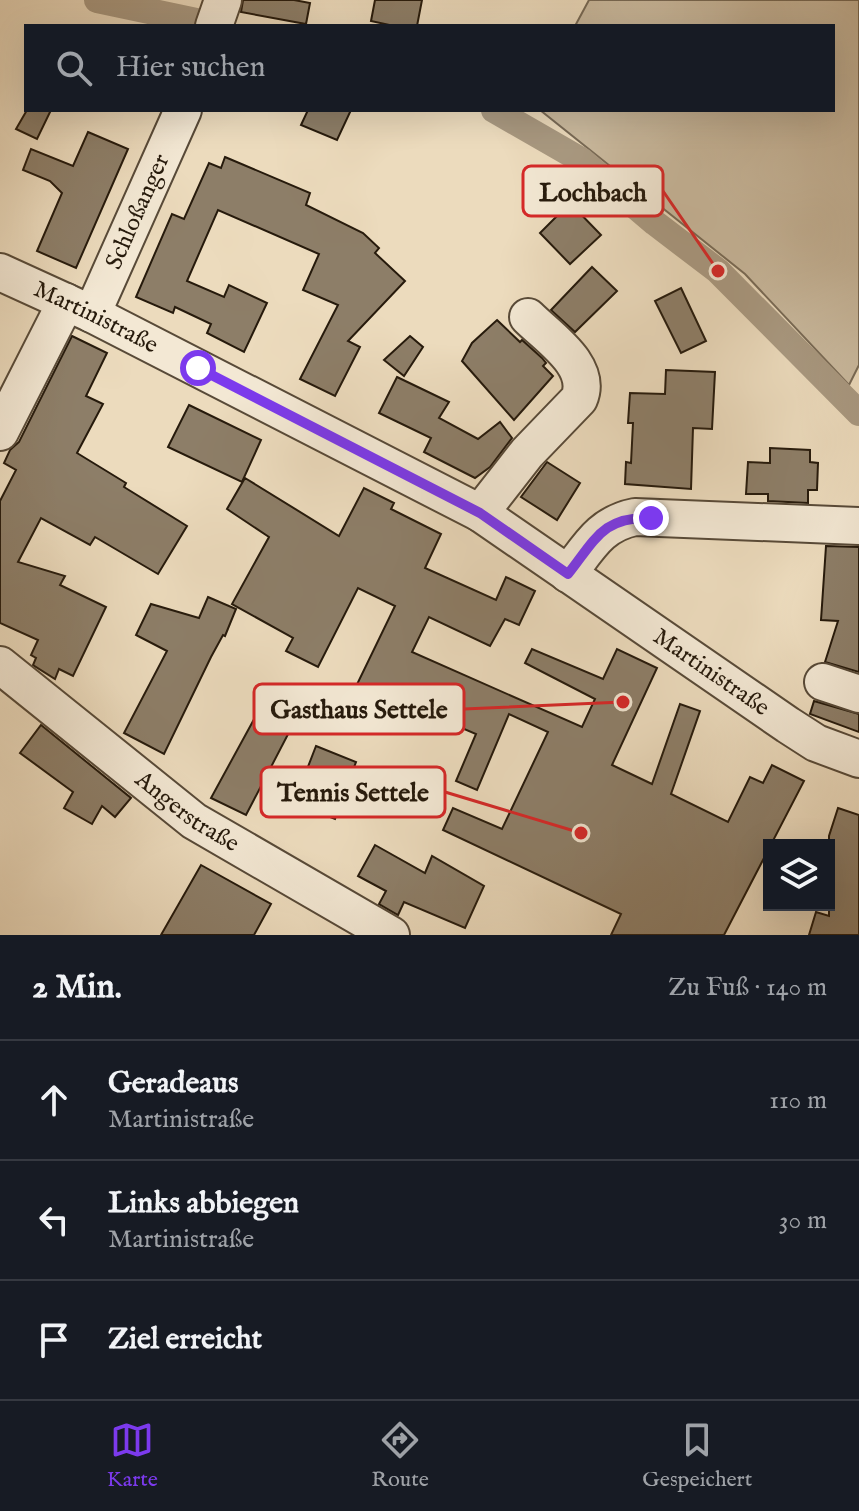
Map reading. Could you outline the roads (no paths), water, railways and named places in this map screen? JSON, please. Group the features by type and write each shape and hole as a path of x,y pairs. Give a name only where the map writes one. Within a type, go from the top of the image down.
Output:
{"street":[{"name":"Schloßanger","path":"0,432 79,308 182,112"},
{"name":"Martinistraße","path":"0,272 79,308 480,513 806,737 859,759"},
{"path":"480,513 527,453 579,399 584,388 580,370 528,317"},
{"path":"568,574 602,530 618,521 635,517 859,526"},
{"name":"Angerstraße","path":"0,665 194,821 391,935"},
{"path":"823,682 859,694"}],"waterway":[{"path":"97,0 211,24"},
{"path":"497,112 581,160 718,271 859,413"}],"place":[{"name":"Lochbach","path":"718,271"},
{"name":"Gasthaus Settele","path":"623,702"},
{"name":"Tennis Settele","path":"581,833"}]}
